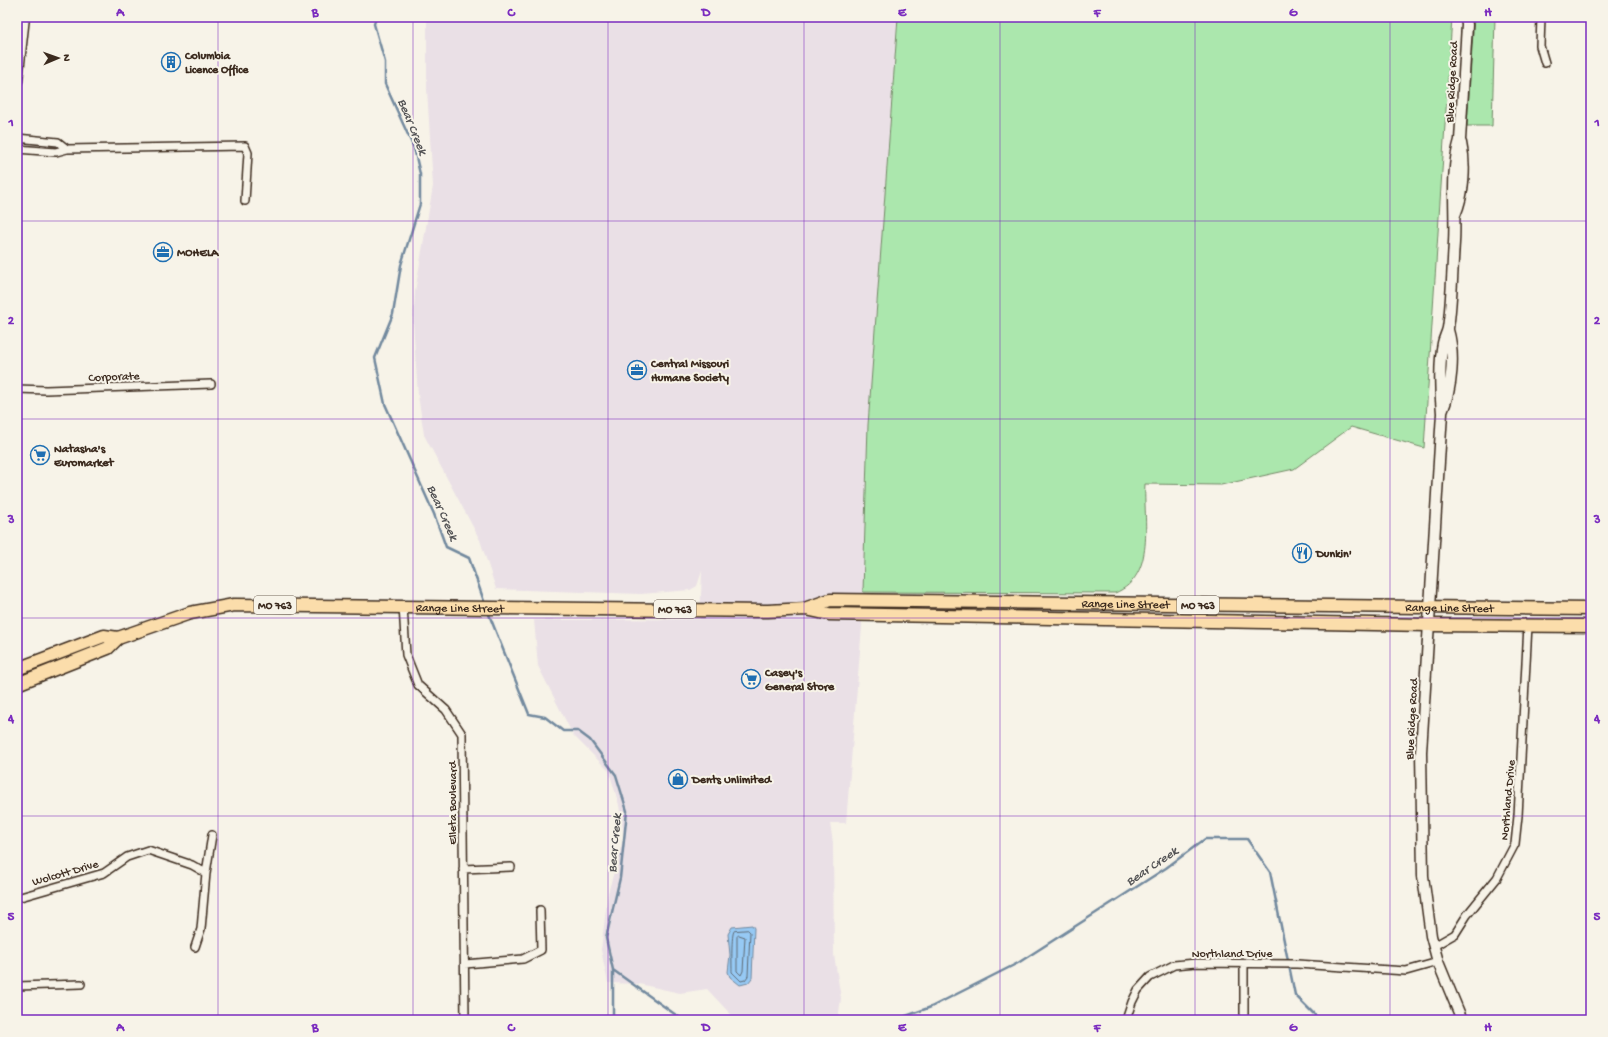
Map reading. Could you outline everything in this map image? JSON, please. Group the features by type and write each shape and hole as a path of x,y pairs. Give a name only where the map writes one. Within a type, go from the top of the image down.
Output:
{"main road":[{"name":"Range Line Street","path":"806,609 830,600 1591,609"},
{"name":"Range Line Street","path":"17,684 108,648 118,638 190,613 234,605 768,611 806,609 829,614 1591,626"},
{"path":"1043,618 1057,612 1136,612 1152,605"},
{"path":"1158,620 1178,614 1249,614 1270,606"},
{"name":"Range Line Street","path":"17,669 104,636 118,638"}],"street":[{"path":"17,81 24,17"},
{"path":"1541,17 1540,46 1545,63"},
{"name":"Blue Ridge Road","path":"1462,1020 1438,962 1429,926 1423,868 1421,752 1442,413 1440,395 1443,343 1448,330 1455,215 1460,203 1463,154 1460,140 1468,20"},
{"path":"17,138 58,142 67,149"},
{"path":"17,149 56,152 67,149 245,146 248,153 245,201"},
{"name":"Corporate","path":"17,389 46,390 211,384"},
{"name":"Elleta Boulevard","path":"403,606 406,655 418,685 446,710 462,734 465,1020"},
{"name":"Northland Drive","path":"1434,946 1455,934 1467,915 1497,878 1515,844 1518,816 1528,625"},
{"path":"195,947 203,917 206,873 212,835"},
{"name":"Wolcott Drive","path":"17,898 104,874 127,857 148,850 192,866 206,873"},
{"path":"463,869 511,867"},
{"path":"465,964 523,959 541,950 540,910"},
{"name":"Northland Drive","path":"1126,1020 1138,990 1150,977 1174,965 1196,963 1297,964 1406,971 1438,962"},
{"path":"1244,964 1244,1020"},
{"path":"17,986 81,984"}],"shaded area":[{"path":"427,17 898,17 868,425 862,626 846,823 830,823 833,843 834,955 841,998 838,1020 736,1020 707,989 680,993 639,984 608,983 601,950 608,893 624,836 619,805 609,771 573,735 538,666 534,620 700,619 702,571 697,586 690,590 641,594 496,589 480,540 424,435 418,395 413,322 415,292 433,186 427,89"}],"green space":[{"path":"898,17 1452,17 1424,448 1351,427 1294,469 1221,485 1145,484 1146,530 1142,561 1137,574 1128,585 1115,593 863,592 868,425"},
{"path":"1474,17 1495,17 1492,126 1467,126"}],"water":[{"path":"752,925 754,928 752,978 748,983 740,985 730,977 728,972 730,955 728,934 732,927"}],"waterway":[{"name":"Bear Creek","path":"376,17 374,24 385,62 385,84 414,148 420,174 420,204 401,265 393,314 375,358 385,404 434,514 446,547 469,558 485,604"},
{"name":"Bear Creek","path":"488,612 529,714 545,717 563,731 578,731 590,740 616,775 627,811 620,878 606,938 613,970 683,1020"},
{"name":"Bear Creek","path":"895,1020 931,1007 1018,963 1166,868 1205,839 1247,839 1270,872 1295,995 1315,1015 1316,1020"},
{"path":"613,970 613,1020"}],"place":[{"name":"Columbia Licence Office","path":"171,62"},
{"name":"MOHELA","path":"163,252"},
{"name":"Central Missouri Humane Society","path":"637,370"},
{"name":"Natasha's Euromarket","path":"40,455"},
{"name":"Dunkin'","path":"1302,553"},
{"name":"Casey's General Store","path":"751,679"},
{"name":"Dents Unlimited","path":"678,779"}]}
